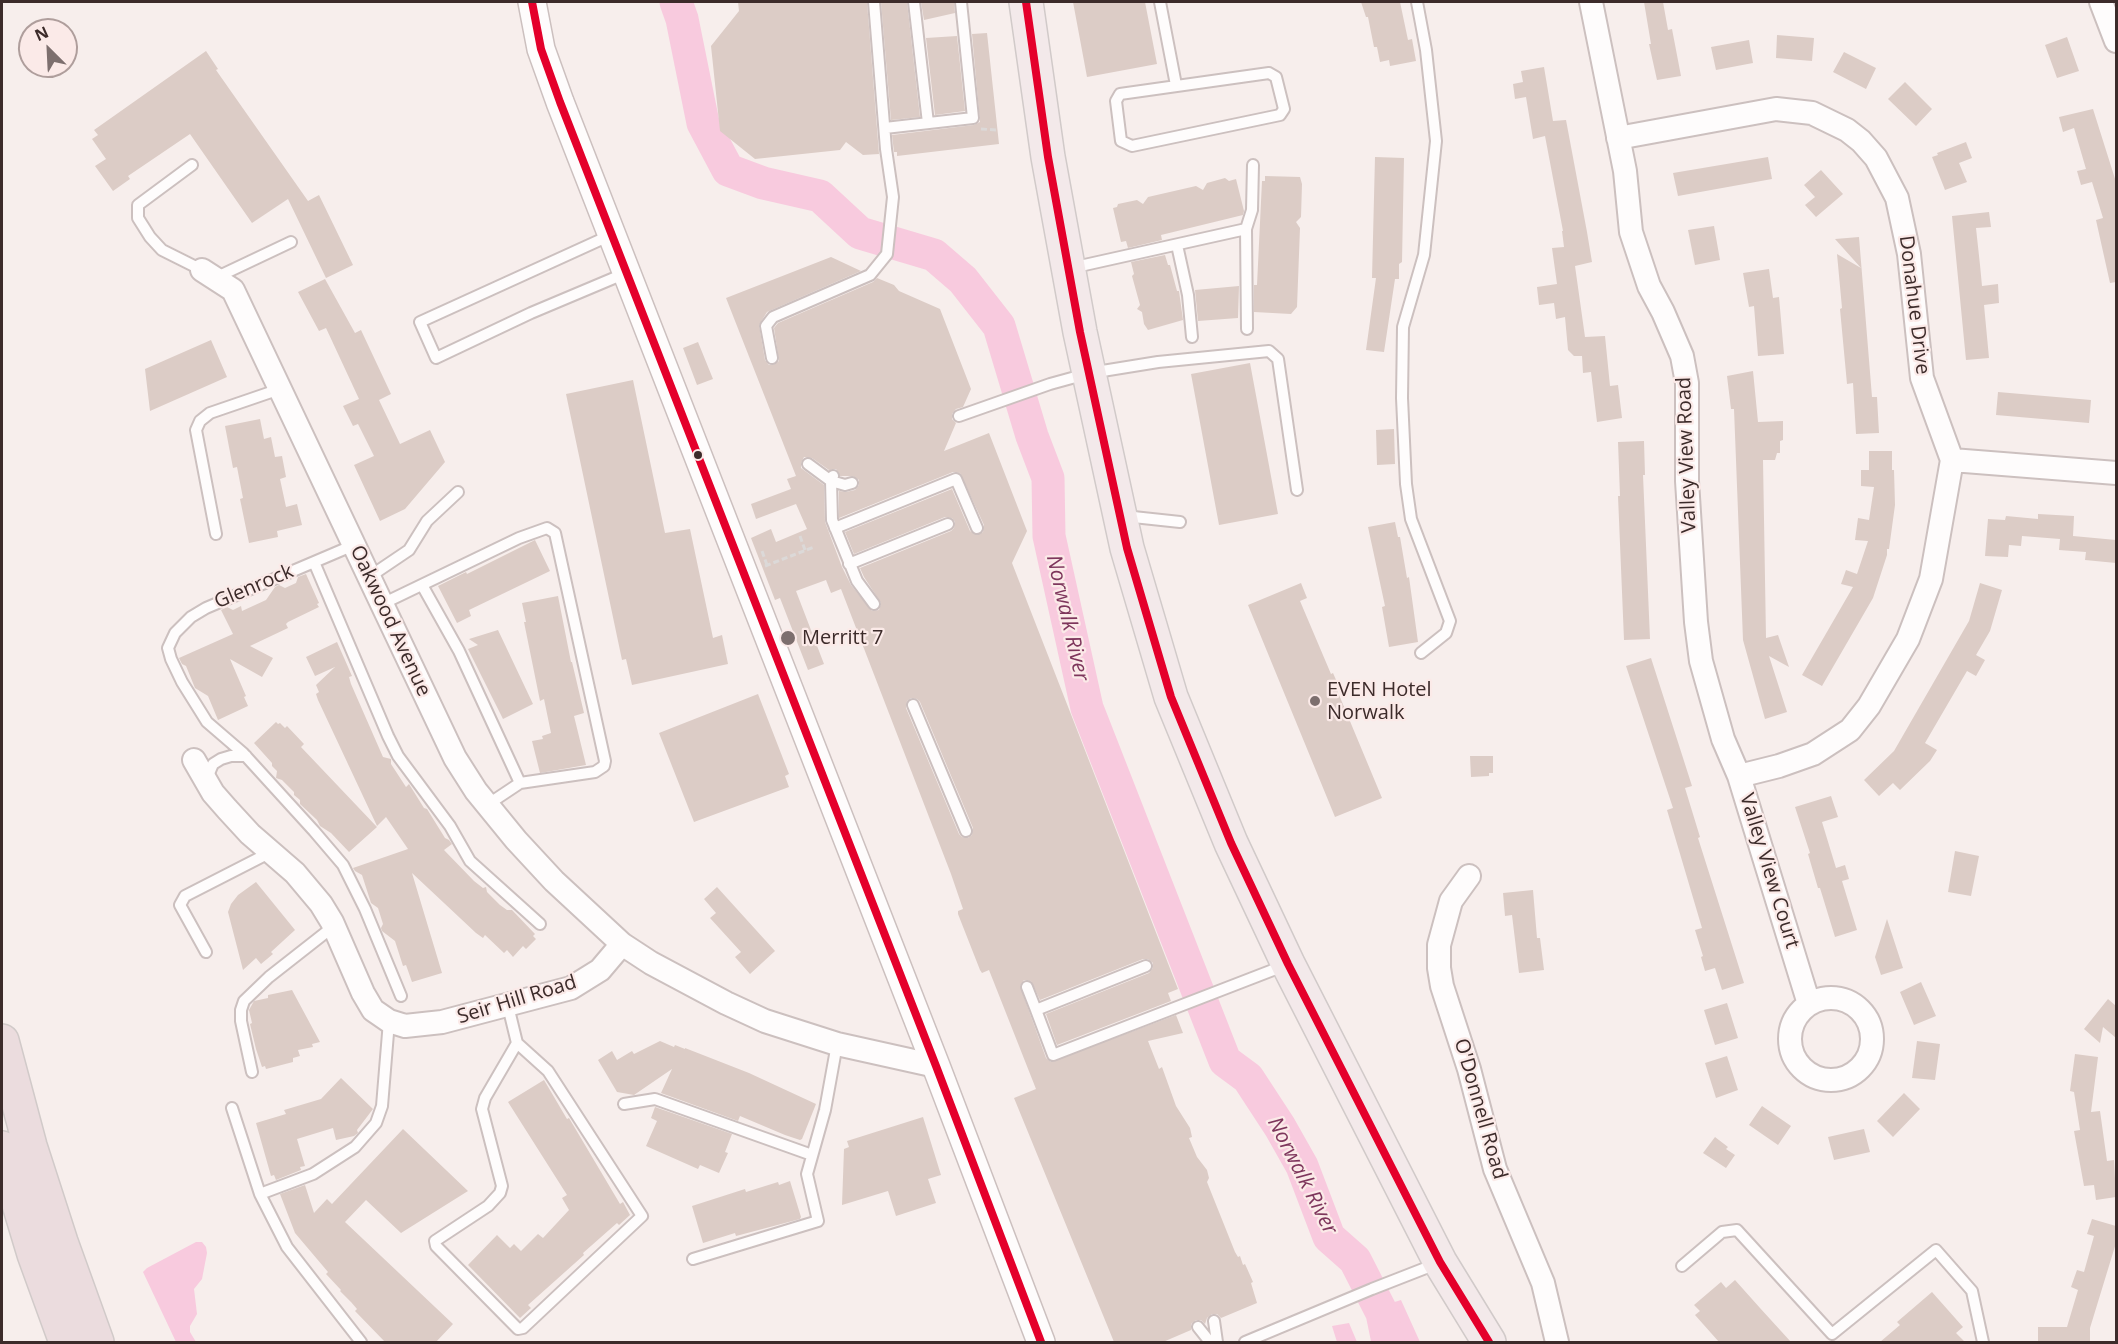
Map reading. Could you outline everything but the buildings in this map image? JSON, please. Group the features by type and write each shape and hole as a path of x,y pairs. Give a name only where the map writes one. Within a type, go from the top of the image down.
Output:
{"highway":[{"path":"2,1041 30,1146 97,1342"},
{"path":"2,1148 6,1183 66,1342"}],"main road":[{"path":"1026,2 1042,118 1068,269 1130,559 1157,655 1179,718 1231,843 1288,964 1440,1262 1489,1342"}],"street":[{"path":"532,2 541,49 560,102 936,1066 1041,1342"},
{"name":"Valley View Road","path":"1591,2 1625,171 1631,232 1649,286 1678,348 1687,383 1687,481 1696,622 1701,661 1723,739"},
{"path":"2101,2 2116,41"},
{"name":"Donahue Drive","path":"1618,138 1776,109 1812,113 1847,130 1861,141 1876,158 1897,198 1909,254 1922,378 1952,460"},
{"name":"Oakwood Avenue","path":"208,274 233,290 455,758 487,805 516,840 554,881 622,944"},
{"path":"1739,776 1779,766 1813,754 1850,730 1869,706 1908,639 1931,579 1952,460 2116,473"},
{"name":"Valley View Court","path":"1723,739 1739,776 1809,1005"},
{"path":"194,760 213,793 242,826 310,890 321,904 334,926 363,993 373,1010 389,1021"},
{"name":"O'Donnell Road","path":"1469,876 1451,901 1439,945 1440,977 1496,1169 1542,1282 1557,1342"},
{"path":"622,944 651,963 765,1021 837,1044 936,1066"},
{"name":"Seir Hill Road","path":"389,1021 405,1026 422,1026 508,1006 580,984 600,970 622,944"}],"lane":[{"path":"772,358 765,326 773,317 870,275 887,254 893,197 886,149 874,2"},
{"path":"914,2 928,123"},
{"path":"885,128 973,118 961,2"},
{"path":"1160,2 1176,85"},
{"path":"1417,2 1426,50 1436,141 1424,255 1402,327 1402,398 1406,484 1411,519 1450,621 1446,633 1421,653"},
{"path":"1269,73 1276,77 1284,109 1280,115 1132,146 1121,141 1116,101 1120,94 1176,85 1269,73"},
{"path":"192,165 138,205 138,218 162,250 208,274 291,242"},
{"path":"1247,328 1246,229 1252,210 1253,165"},
{"path":"1068,269 1246,229"},
{"path":"612,235 420,322 436,358 531,313 626,273"},
{"path":"1177,245 1188,295 1192,337"},
{"path":"959,416 1050,384 1090,373 1158,362 1269,351 1278,359 1297,490"},
{"path":"216,534 196,430 200,421 210,413 281,388"},
{"path":"808,464 845,485 852,483"},
{"path":"832,479 832,520 856,581 874,604"},
{"path":"835,528 956,479 977,528"},
{"path":"369,577 409,550 428,521 458,492"},
{"path":"1120,515 1180,522"},
{"path":"849,564 948,524"},
{"path":"382,604 538,530 547,528 555,533 605,761 604,766 595,772 520,783 487,805"},
{"name":"Glenrock","path":"246,756 207,722 182,682 168,648 175,633 191,616 206,608 354,545"},
{"path":"314,562 398,756 450,826 470,861 540,924"},
{"path":"422,585 459,651 520,783"},
{"path":"913,705 966,831"},
{"path":"207,782 208,772 213,764 231,756 246,756 314,831 343,865 365,909 401,996"},
{"path":"206,952 180,905 185,896 271,852"},
{"path":"252,1072 241,1021 244,1001 269,977 334,926"},
{"path":"1027,987 1053,1055 1288,964"},
{"path":"1036,1010 1146,966"},
{"path":"508,1006 517,1043 548,1071 642,1216 523,1328 518,1329 436,1246 435,1241 488,1206 500,1193 502,1186 482,1109 485,1098 517,1043"},
{"path":"260,1194 313,1174 355,1147 376,1123 382,1106 389,1021"},
{"path":"693,1259 818,1221 807,1174 825,1110 837,1044"},
{"path":"624,1104 655,1099 812,1155"},
{"path":"232,1108 260,1194 287,1247 361,1342"},
{"path":"1682,1266 1722,1232 1737,1230 1832,1334 1936,1250 1972,1291 1983,1342"},
{"path":"1245,1342 1440,1262"},
{"path":"1214,1321 1217,1342"},
{"path":"1198,1327 1210,1342"}],"path":[{"path":"800,536 806,550"},
{"path":"762,551 767,565 813,547"}],"shaded area":[{"path":"196,1242 202,1242 207,1253 202,1279 194,1289 197,1314 190,1326 190,1332 196,1342 176,1342 143,1272"},
{"path":"1401,1300 1420,1342 1376,1342 1372,1309"},
{"path":"1349,1323 1357,1342 1337,1342 1332,1326"}],"waterway":[{"name":"Norwalk River","path":"676,2 682,19 703,123 728,170 763,183 820,196 860,233 934,255 963,280 999,326 1032,436 1048,478 1049,536 1087,708 1225,1061 1248,1078 1280,1127 1302,1166 1329,1237 1355,1260 1382,1313 1388,1342"}],"transit line":[{"path":"532,2 541,49 560,102 936,1066 1041,1342"},
{"path":"1026,2 1048,157 1080,332 1127,548 1171,697 1231,843 1288,964 1440,1262 1489,1342"}],"place":[{"name":"Merritt 7","path":"788,638"},
{"name":"EVEN Hotel Norwalk","path":"1315,701"}]}
